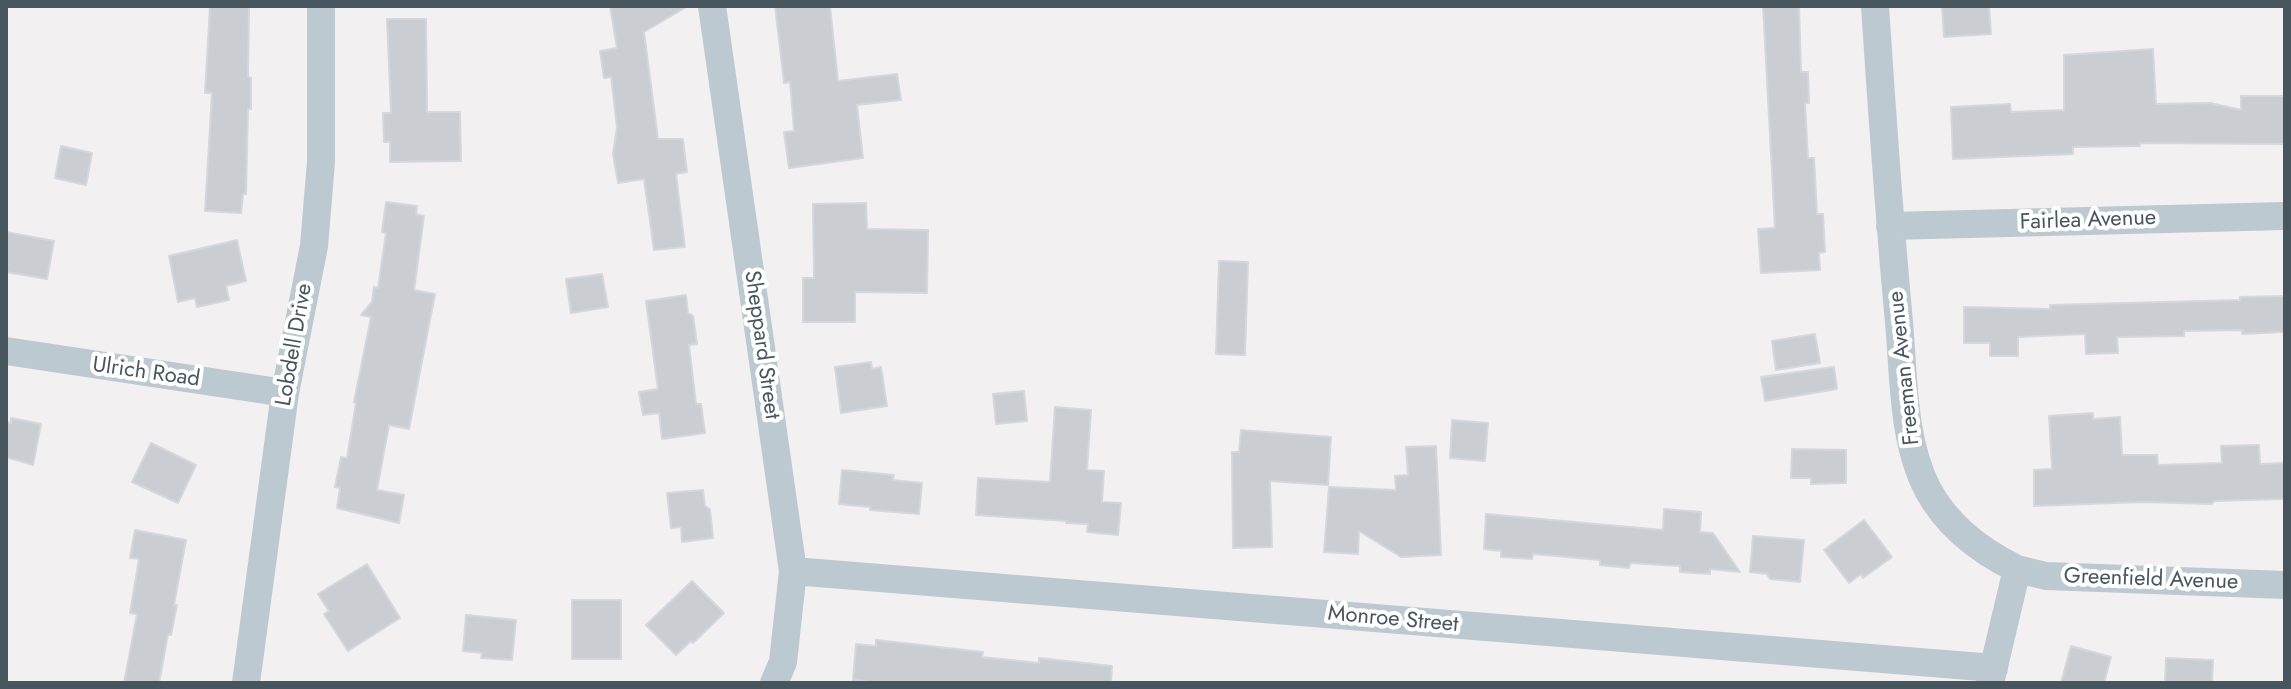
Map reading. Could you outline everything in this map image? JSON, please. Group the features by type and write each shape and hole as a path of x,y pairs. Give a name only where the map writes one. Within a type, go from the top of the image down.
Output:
{"street":[{"name":"Lobdell Drive","path":"246,683 285,393 314,246 321,162 321,6"},
{"name":"Sheppard Street","path":"712,6 793,571 783,662 774,683"},
{"name":"Freeman Avenue","path":"1875,6 1907,419 1916,459 1928,489 1946,517 1968,540 1990,556 2017,569"},
{"name":"Fairlea Avenue","path":"1890,226 2285,216"},
{"name":"Ulrich Road","path":"6,351 285,393"},
{"name":"Greenfield Avenue","path":"2017,569 2046,576 2285,585"},
{"path":"1992,676 2017,569"},
{"name":"Monroe Street","path":"793,571 1992,676"}],"building":[{"path":"210,6 249,6 251,109 248,109 246,194 243,194 241,213 205,211 212,93 205,93"},
{"path":"610,6 688,6 644,32 658,139 683,139 687,172 676,174 685,247 654,250 644,179 618,183 613,154 617,127 611,77 604,78 600,51 617,48"},
{"path":"775,6 830,6 838,81 897,74 901,100 857,105 863,158 789,168 784,132 794,131 790,82 784,83"},
{"path":"1763,6 1799,6 1801,72 1808,72 1809,103 1805,103 1808,158 1814,158 1817,214 1823,214 1825,252 1819,253 1820,270 1761,273 1758,229 1775,228"},
{"path":"1942,6 1989,6 1991,34 1944,37"},
{"path":"387,19 426,19 427,112 460,112 461,161 390,162 390,142 384,142 383,113 391,113"},
{"path":"2153,49 2156,104 2210,103 2241,110 2241,96 2285,96 2285,144 2140,143 2140,146 2073,147 2073,154 1953,159 1951,107 2010,104 2011,112 2064,110 2064,55"},
{"path":"61,146 92,153 86,185 55,178"},
{"path":"386,202 417,206 416,214 424,216 414,290 435,294 409,429 389,425 377,490 404,495 399,523 337,508 340,488 335,487 341,457 347,458 354,402 371,317 361,315 372,302 374,287 378,288 386,233 382,232"},
{"path":"866,203 867,229 928,230 927,293 855,292 855,322 803,322 803,278 814,278 813,204"},
{"path":"6,232 54,241 47,279 6,272"},
{"path":"237,240 246,281 226,286 229,300 197,307 195,298 178,302 169,256"},
{"path":"1219,261 1248,262 1245,355 1216,354"},
{"path":"602,274 608,307 571,313 566,279"},
{"path":"686,295 697,344 689,345 696,404 701,404 705,433 662,439 659,413 643,415 639,392 658,389 646,301"},
{"path":"2285,296 2285,332 2242,334 2242,330 2184,331 2184,336 2117,337 2118,353 2086,354 2085,334 2018,337 2018,356 1990,356 1990,343 1964,343 1964,307 2050,309 2050,305"},
{"path":"1815,334 1820,363 1776,370 1772,341"},
{"path":"871,362 872,369 881,367 887,406 841,413 835,367"},
{"path":"1834,367 1837,389 1765,401 1761,377"},
{"path":"1024,391 1027,421 996,424 993,394"},
{"path":"1055,407 1091,410 1087,470 1104,471 1102,502 1121,503 1118,535 1087,532 1088,524 1067,521 976,515 978,478 1050,482"},
{"path":"2093,413 2093,419 2120,417 2122,455 2157,455 2158,465 2222,463 2221,446 2259,445 2260,464 2285,463 2285,499 2214,501 2212,504 2143,502 2034,506 2034,470 2052,469 2049,416"},
{"path":"11,418 41,424 33,465 6,457 6,422 11,423"},
{"path":"1452,420 1488,423 1485,461 1450,458"},
{"path":"1241,430 1331,437 1328,485 1270,481 1272,547 1233,548 1232,452 1239,452"},
{"path":"151,443 196,465 178,503 132,482"},
{"path":"1436,446 1441,555 1401,557 1359,531 1358,554 1324,552 1329,487 1396,490 1395,476 1408,475 1406,447"},
{"path":"1792,449 1846,450 1846,483 1811,484 1811,478 1791,478"},
{"path":"842,470 894,475 893,480 922,483 919,514 839,504"},
{"path":"703,490 705,506 710,509 713,538 682,542 681,527 671,528 667,493"},
{"path":"1664,509 1701,512 1700,532 1713,533 1740,572 1710,569 1710,574 1680,572 1680,566 1630,563 1629,568 1600,565 1600,560 1533,554 1532,559 1501,557 1501,551 1484,549 1486,514 1663,530"},
{"path":"1864,520 1892,557 1863,578 1861,574 1849,583 1824,550"},
{"path":"135,530 186,540 174,605 177,605 159,683 124,683 137,614 130,613 139,559 130,558"},
{"path":"1753,536 1804,540 1800,582 1770,579 1767,574 1750,572"},
{"path":"367,564 400,618 348,651 324,614 329,611 318,594"},
{"path":"692,581 724,613 676,655 646,625"},
{"path":"572,600 621,600 621,659 572,659"},
{"path":"466,615 516,620 512,660 481,658 482,653 463,651"},
{"path":"876,640 983,652 982,657 1039,663 1039,658 1112,666 1111,683 883,683 853,680 856,644 876,646"},
{"path":"2071,646 2111,657 2104,683 2061,683"},
{"path":"2166,658 2213,660 2212,683 2165,683"}]}
